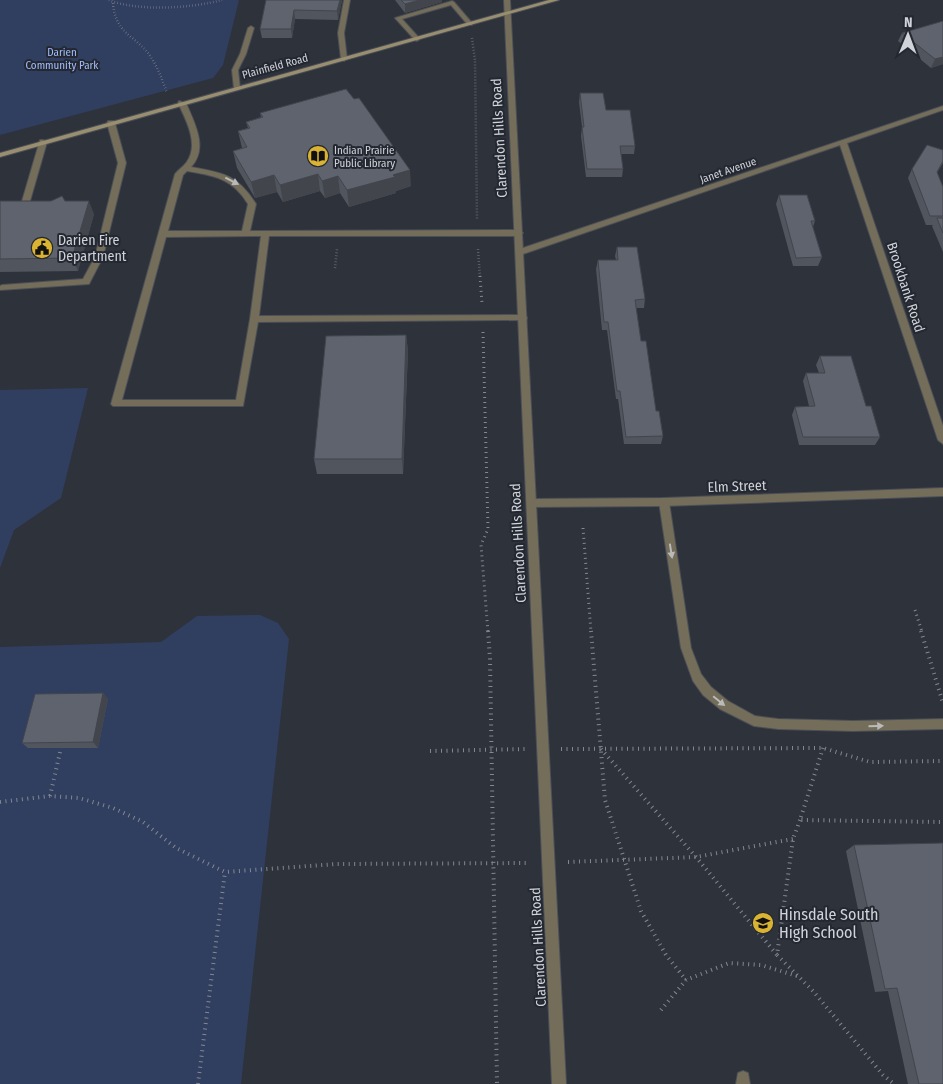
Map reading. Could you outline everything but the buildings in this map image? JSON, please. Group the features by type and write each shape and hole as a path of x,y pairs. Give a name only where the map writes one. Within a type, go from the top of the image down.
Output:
{"main road":[{"name":"Plainfield Road","path":"0,155 556,0"}],"street":[{"path":"344,59 341,33 347,0"},
{"name":"Clarendon Hills Road","path":"507,0 559,1084"},
{"path":"417,38 398,18 452,1 470,24"},
{"path":"236,88 235,70 243,54 251,28"},
{"path":"182,103 195,131 195,149 191,162 179,174 116,404 240,404 266,233"},
{"name":"Janet Avenue","path":"520,252 943,108"},
{"path":"2,288 86,282 99,257 122,163 111,123"},
{"path":"24,208 43,142"},
{"name":"Brookbank Road","path":"843,142 943,440"},
{"path":"186,168 236,181 245,190 252,204 245,234"},
{"path":"163,234 518,233"},
{"path":"254,319 523,318"},
{"name":"Elm Street","path":"532,503 664,502 943,492"},
{"path":"664,502 686,648 696,677 707,691 724,705 754,721 778,724 853,726 943,724"}],"path":[{"path":"109,0 113,3 164,6 197,5 222,0"},
{"path":"113,3 112,16 125,33 147,52 161,77 167,94"},
{"path":"472,36 475,60 477,222"},
{"path":"335,268 338,241"},
{"path":"478,244 488,529 481,546 490,659 497,1084"},
{"path":"583,528 605,800 641,911 666,955 686,980"},
{"path":"915,610 943,703"},
{"path":"50,796 61,748"},
{"path":"430,751 600,748 823,748 870,762 943,761"},
{"path":"600,748 696,857 777,955 813,991 859,1049 894,1084"},
{"path":"777,955 793,840 823,748"},
{"path":"0,802 50,796 79,798 113,808 142,822 176,848 225,872 337,864 549,863 696,857 793,840"},
{"path":"800,820 943,822"},
{"path":"198,1084 225,872"},
{"path":"661,1010 686,980 729,964 761,965 798,976"}],"green space":[{"name":"Darien Community Park","path":"0,0 239,0 223,65 213,78 0,135"},
{"path":"88,388 61,498 14,530 0,568 0,390"},
{"path":"260,615 278,623 289,639 241,1084 0,1084 0,647 161,642 197,616"}],"place":[{"name":"Indian Prairie Public Library","path":"318,156"},
{"name":"Darien Fire Department","path":"42,248"},
{"name":"Hinsdale South High School","path":"763,923"}]}
